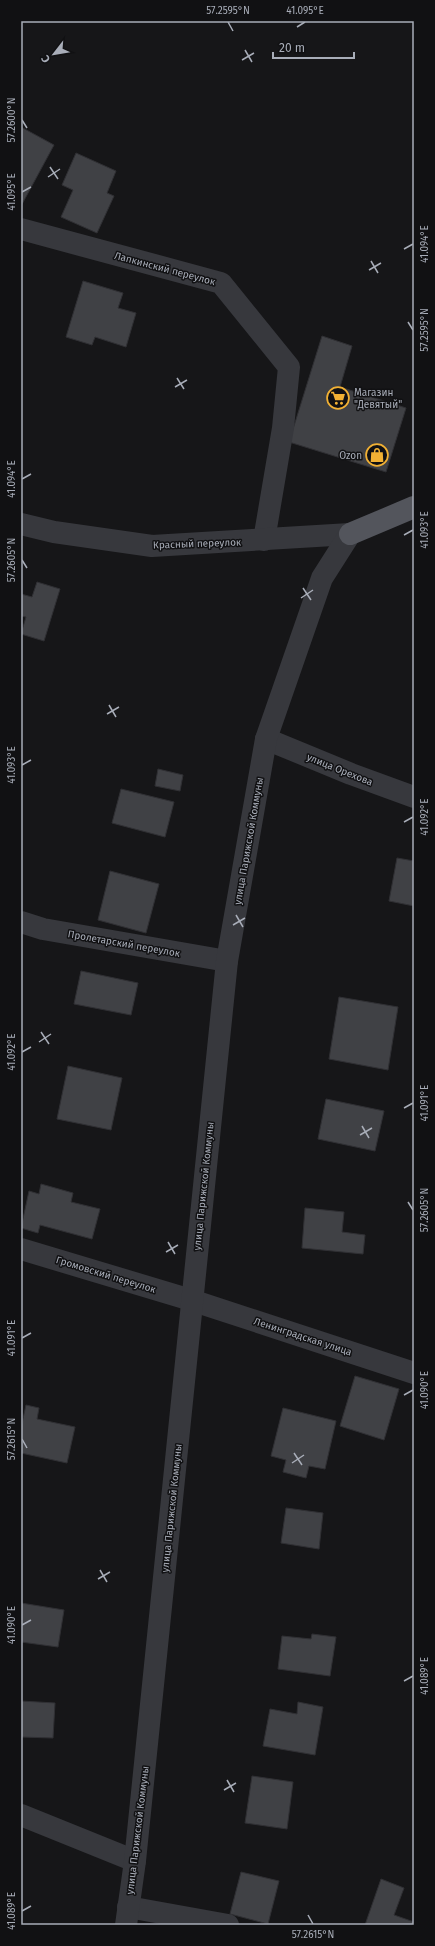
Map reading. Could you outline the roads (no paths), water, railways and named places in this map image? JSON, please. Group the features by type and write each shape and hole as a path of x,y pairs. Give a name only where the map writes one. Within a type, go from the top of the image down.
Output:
{"main road":[{"path":"350,534 414,507"}],"street":[{"name":"Лапкинский переулок","path":"21,229 221,283 289,367 283,428 264,540"},
{"name":"Красный переулок","path":"21,524 54,532 152,546 350,534"},
{"name":"улица Парижской Коммуны","path":"127,1916 135,1861 191,1300 227,961 266,739 322,578 350,534"},
{"name":"улица Орехова","path":"266,739 351,774 414,797"},
{"name":"Пролетарский переулок","path":"21,922 43,929 227,961"},
{"name":"Громовский переулок","path":"21,1249 191,1300"},
{"name":"Ленинградская улица","path":"191,1300 414,1373"},
{"path":"21,1815 135,1861"},
{"path":"127,1916 228,1925"}],"place":[{"name":"Магазин \"Девятый\"","path":"338,398"},
{"name":"Ozon","path":"377,455"}]}
